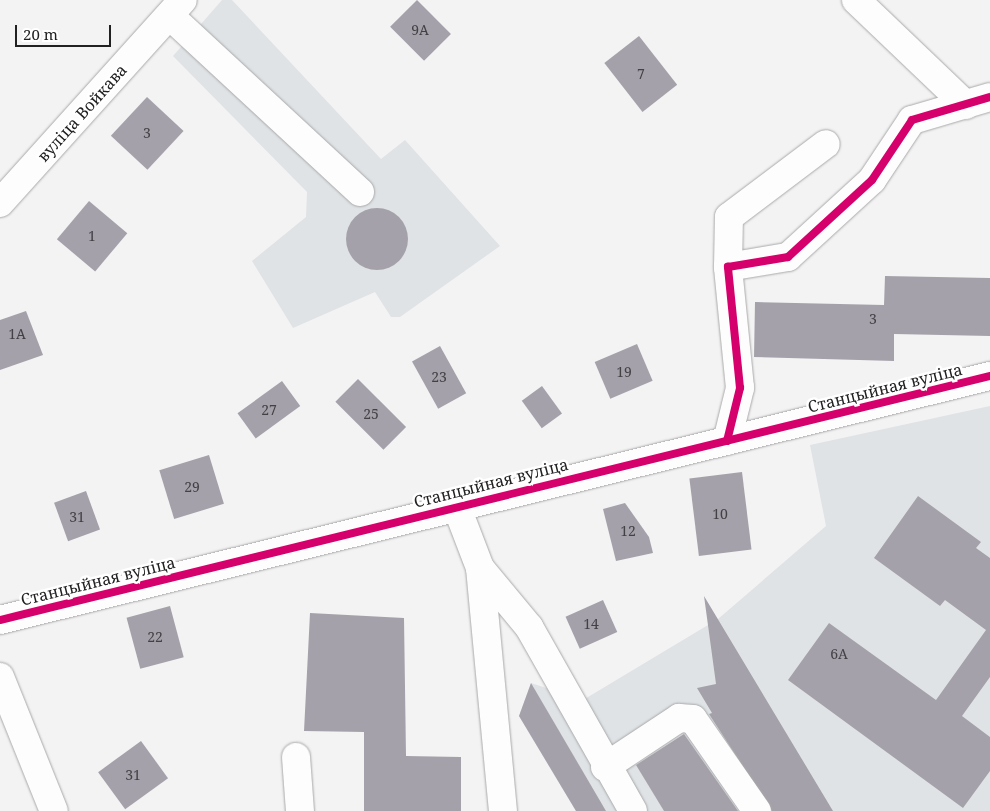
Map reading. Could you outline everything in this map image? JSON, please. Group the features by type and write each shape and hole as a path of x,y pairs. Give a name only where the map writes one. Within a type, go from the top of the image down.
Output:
{"street":[{"path":"856,0 978,101"},
{"path":"177,8 360,192"},
{"name":"вуліца Войкава","path":"0,203 177,8"},
{"path":"728,267 788,257 872,180 912,120 978,101"},
{"path":"728,441 740,388 728,267 728,217 826,144"},
{"name":"Станцыйная вуліца","path":"0,620 456,505 728,441 990,376"},
{"path":"456,505 480,568 503,811"},
{"path":"480,568 529,627 605,767 633,811"},
{"path":"0,677 54,811"},
{"path":"605,767 679,718 694,719 756,811"},
{"path":"296,757 300,811"}],"shaded area":[{"path":"222,0 232,0 381,159 405,140 500,246 400,317 391,317 375,292 293,328 252,261 306,217 307,192 173,56"},
{"path":"990,406 990,811 576,811 519,716 531,683 583,700 718,619 826,526 810,445"}],"building":[{"path":"417,0 451,34 424,61 390,27"},
{"path":"639,36 677,85 642,112 604,63"},
{"path":"147,97 184,131 147,170 111,136"},
{"path":"89,201 127,233 95,271 57,239"},
{"path":"377,208 389,210 399,217 406,227 408,239 406,251 399,261 389,268 377,270 365,268 355,261 348,251 346,239 348,227 355,217 365,210"},
{"path":"885,276 990,278 990,336 894,334 894,361 754,357 755,302 884,305"},
{"path":"26,311 43,355 0,370 0,320"},
{"path":"637,344 653,381 610,399 595,362"},
{"path":"440,346 466,393 438,409 412,362"},
{"path":"358,379 406,427 383,450 335,402"},
{"path":"282,381 300,406 256,438 238,413"},
{"path":"542,386 562,414 542,428 522,401"},
{"path":"209,455 224,504 174,519 159,470"},
{"path":"742,472 752,549 699,556 689,478"},
{"path":"86,491 100,530 68,541 54,503"},
{"path":"918,496 981,542 976,548 990,558 990,677 962,716 990,737 990,771 963,808 788,680 829,623 936,700 986,630 945,600 940,606 874,558"},
{"path":"625,503 649,537 653,553 616,561 603,509"},
{"path":"704,596 833,811 772,811 709,714 712,713 697,688 716,684"},
{"path":"603,600 617,632 580,649 566,617"},
{"path":"170,606 184,657 140,669 127,618"},
{"path":"310,613 404,618 406,756 461,757 461,811 364,811 364,732 304,731"},
{"path":"531,683 606,811 576,811 519,716"},
{"path":"684,734 738,811 664,811 636,765"},
{"path":"141,741 168,778 125,809 98,772"}],"cycle path":[{"path":"727,441 740,388 728,267 788,257 872,180 912,120 990,97"},
{"path":"0,620 990,376"}]}
